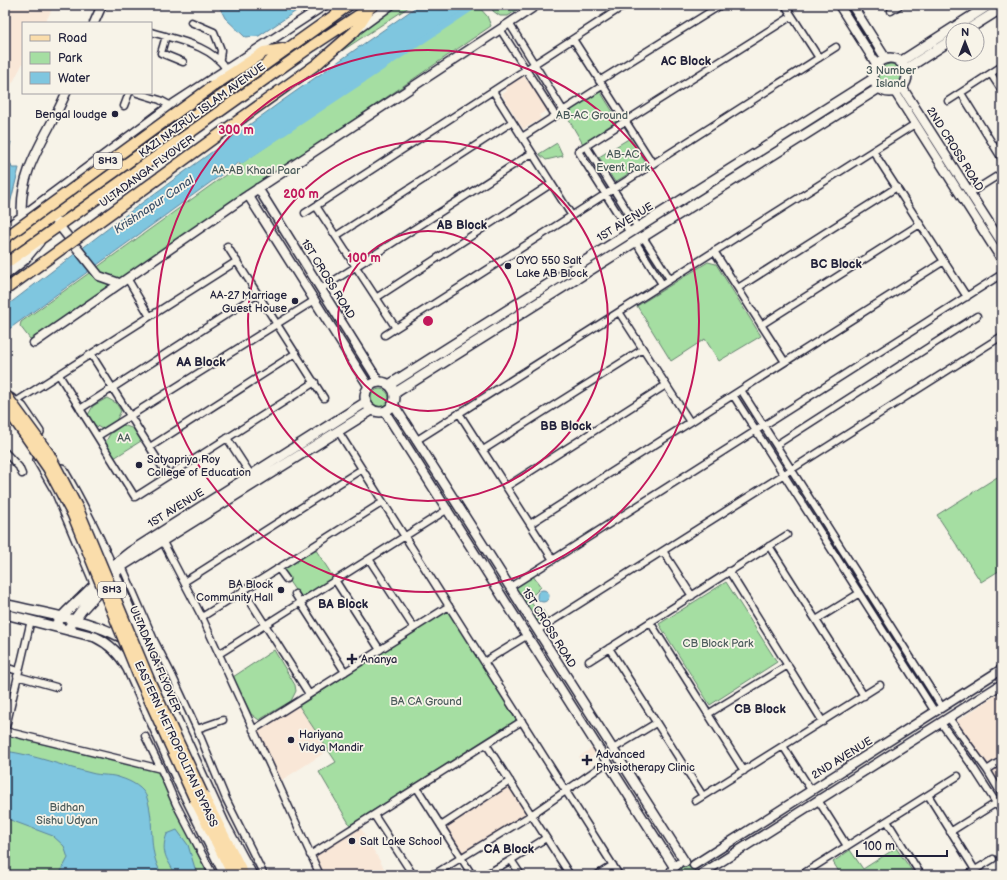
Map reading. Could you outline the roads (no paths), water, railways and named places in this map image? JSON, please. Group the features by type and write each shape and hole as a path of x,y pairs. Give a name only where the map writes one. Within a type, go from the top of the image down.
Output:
{"main road":[{"name":"KAZI NAZRUL ISLAM AVENUE","path":"5,250 349,5"},
{"path":"903,65 989,5"},
{"name":"KAZI NAZRUL ISLAM AVENUE","path":"5,264 280,69 373,6"},
{"name":"ULTADANGA FLYOVER","path":"5,290 317,64 355,31 373,6"},
{"path":"980,22 1002,8"},
{"path":"903,65 945,43"},
{"name":"SH3","path":"5,238 213,86 264,52 287,48"},
{"path":"886,59 894,59 903,65 906,82 899,90 886,92 879,88 874,78 877,65 886,59"},
{"name":"1ST AVENUE","path":"389,385 874,78"},
{"name":"1ST AVENUE","path":"395,392 879,88"},
{"path":"803,123 809,132"},
{"path":"5,275 24,260 41,239"},
{"path":"596,254 601,263"},
{"path":"476,330 482,338"},
{"path":"379,382 389,385 395,392 394,405 385,412 378,412 369,406 365,394 369,387 379,382"},
{"name":"ULTADANGA FLYOVER","path":"5,394 49,454 75,502 199,798 233,875"},
{"path":"5,397 16,402 50,450 68,479 113,570 148,657"},
{"path":"68,630 97,587 113,570 163,542 300,450 338,431 369,406"},
{"name":"1ST AVENUE","path":"113,570 130,552 251,475 300,450 369,406"},
{"name":"ULTADANGA FLYOVER","path":"5,407 48,468 71,510 139,677 199,798 244,875"},
{"path":"5,414 34,453 56,491 97,587"},
{"path":"55,626 60,616 97,587"},
{"name":"EASTERN METROPOLITAN BYPASS","path":"5,604 60,616 96,627 129,643 148,657 224,823 252,875"},
{"name":"EASTERN METROPOLITAN BYPASS","path":"5,614 95,637 105,642 123,660 181,787 225,875"}],"street":[{"path":"94,22 102,5"},
{"name":"KAZI NAZRUL ISLAM AVENUE","path":"5,229 171,106 325,5"},
{"path":"355,31 391,5"},
{"path":"34,343 258,188 537,5"},
{"path":"305,213 625,5"},
{"path":"522,136 720,5"},
{"path":"784,5 819,58"},
{"path":"839,5 877,65"},
{"path":"852,5 886,59"},
{"path":"890,11 900,5"},
{"path":"634,230 605,194 578,151 792,16"},
{"path":"190,22 214,32 222,53 220,59"},
{"path":"508,24 563,110"},
{"path":"500,29 555,115"},
{"path":"152,32 210,52 220,59 226,69"},
{"path":"166,36 161,53 183,62"},
{"path":"573,39 653,164"},
{"path":"385,335 836,47"},
{"path":"948,101 1002,66"},
{"path":"991,74 1002,92"},
{"path":"899,90 915,124 1001,258"},
{"name":"2ND CROSS ROAD","path":"899,90 933,135 1002,243"},
{"path":"493,91 572,216"},
{"path":"961,93 1002,159"},
{"path":"22,216 22,190 28,170 36,150 65,94"},
{"path":"124,106 129,94"},
{"path":"140,94 160,100 171,106"},
{"path":"336,236 512,122"},
{"path":"417,440 915,124"},
{"path":"926,140 933,135"},
{"path":"586,146 613,189 634,230"},
{"path":"873,150 967,296"},
{"path":"322,289 532,152"},
{"path":"970,193 1002,173"},
{"path":"376,298 551,184"},
{"path":"738,288 897,187"},
{"name":"1ST CROSS ROAD","path":"258,188 379,382"},
{"path":"248,195 297,270 369,387"},
{"path":"40,202 99,276 119,283"},
{"path":"316,206 396,328"},
{"path":"761,325 920,224"},
{"path":"639,239 670,279"},
{"path":"639,239 662,284"},
{"path":"227,246 324,398"},
{"path":"714,252 785,362"},
{"path":"5,407 16,402 149,315 237,261"},
{"path":"530,524 944,261"},
{"path":"297,270 305,264"},
{"path":"510,587 1002,274"},
{"path":"127,278 149,315"},
{"path":"80,409 258,294"},
{"path":"98,436 315,300"},
{"path":"619,312 690,422"},
{"path":"776,445 977,316"},
{"path":"538,630 1002,336"},
{"path":"483,450 643,349"},
{"path":"150,447 296,353"},
{"path":"91,354 168,476"},
{"path":"59,374 135,497 315,382"},
{"path":"506,487 666,385"},
{"path":"741,390 842,550 939,710"},
{"path":"733,395 858,594 939,710"},
{"name":"1ST CROSS ROAD","path":"394,405 685,862"},
{"name":"1ST CROSS ROAD","path":"385,412 481,561 606,763 631,799 674,867"},
{"path":"459,414 553,560"},
{"path":"338,431 619,875"},
{"path":"227,438 251,475"},
{"path":"5,452 19,467 22,474"},
{"path":"184,582 362,469"},
{"path":"202,617 383,502"},
{"path":"219,654 448,509"},
{"path":"590,661 787,535"},
{"path":"163,542 202,617 320,875"},
{"path":"769,546 864,696"},
{"path":"834,555 842,550"},
{"path":"663,551 692,596"},
{"path":"481,561 490,555"},
{"path":"369,559 414,628"},
{"path":"122,566 154,640 197,730 226,799 264,875"},
{"path":"278,568 286,579"},
{"path":"729,572 823,722"},
{"path":"335,580 380,650"},
{"path":"244,590 309,694"},
{"path":"295,594 345,672"},
{"path":"816,620 858,594"},
{"path":"253,730 448,606"},
{"path":"31,620 17,673 5,731 161,769"},
{"path":"650,622 744,771"},
{"path":"484,662 528,636"},
{"path":"609,648 703,796"},
{"path":"708,714 788,665"},
{"path":"5,667 17,673 56,687"},
{"name":"2ND AVENUE","path":"694,865 1002,669"},
{"name":"2ND AVENUE","path":"700,875 1002,684"},
{"path":"695,801 880,685"},
{"path":"968,691 974,702"},
{"path":"949,718 987,770 1002,794"},
{"path":"197,730 223,720"},
{"path":"310,855 522,721"},
{"path":"613,749 656,723"},
{"path":"941,723 973,767 1002,812"},
{"path":"145,736 176,804 213,875"},
{"path":"486,744 570,875"},
{"path":"784,746 811,790"},
{"path":"987,770 1002,760"},
{"path":"433,875 531,815 606,763"},
{"path":"801,875 810,873 847,846 958,776"},
{"path":"985,785 993,780"},
{"path":"441,826 510,781"},
{"path":"417,788 472,875"},
{"path":"631,799 640,793"},
{"path":"928,795 975,870"},
{"path":"818,800 847,846"},
{"path":"950,832 996,803"},
{"path":"374,815 413,875"},
{"path":"886,821 921,875"},
{"path":"485,875 546,838"},
{"path":"967,875 993,859"},
{"path":"511,860 520,875"},
{"path":"670,875 674,867 685,862 694,865 700,875"},
{"path":"597,875 613,865"}],"water":[{"path":"222,5 305,5 259,36 245,37 225,18 220,8"},
{"path":"419,5 472,5 306,116 211,182 5,332 5,307 143,202 282,101"},
{"path":"11,142 7,155 12,168 19,168 9,208 5,212 5,145"},
{"path":"541,590 545,590 549,596 545,602 541,602 537,598 537,594"},
{"name":"Bidhan Sishu Udyan","path":"5,751 38,758 95,774 118,777 137,785 145,794 150,808 154,855 162,875 59,875 68,858 64,846 53,836 5,818"},
{"path":"177,830 188,845 197,875 176,875 167,860 164,846 167,834"}],"waterway":[{"name":"Krishnapur Canal","path":"242,160 476,5"}],"place":[{"name":"Bengal loudge","path":"115,114"},
{"name":"OYO 550 Salt Lake AB Block","path":"508,266"},
{"name":"AA-27 Marriage Guest House","path":"295,301"},
{"name":"Satyapriya Roy College of Education","path":"139,465"},
{"name":"BA Block Community Hall","path":"281,590"},
{"name":"Ananya","path":"352,659"},
{"name":"Hariyana Vidya Mandir","path":"291,740"},
{"name":"Advanced Physiotherapy Clinic","path":"587,760"},
{"name":"Salt Lake School","path":"352,841"}],"district":[{"name":"AC Block","path":"686,61"},
{"name":"AB Block","path":"462,225"},
{"name":"BC Block","path":"836,264"},
{"name":"AA Block","path":"201,362"},
{"name":"BB Block","path":"566,426"},
{"name":"BA Block","path":"343,604"},
{"name":"CB Block","path":"760,709"},
{"name":"CA Block","path":"509,849"}],"park label":[{"name":"3 Number Island","path":"891,76"},
{"name":"AB-AC Ground","path":"592,115"},
{"name":"AB-AC Event Park","path":"623,160"},
{"name":"AA-AB Khaal Paar","path":"256,170"},
{"name":"AA","path":"124,438"},
{"name":"CB Block Park","path":"718,643"},
{"name":"BA CA Ground","path":"426,701"}]}
